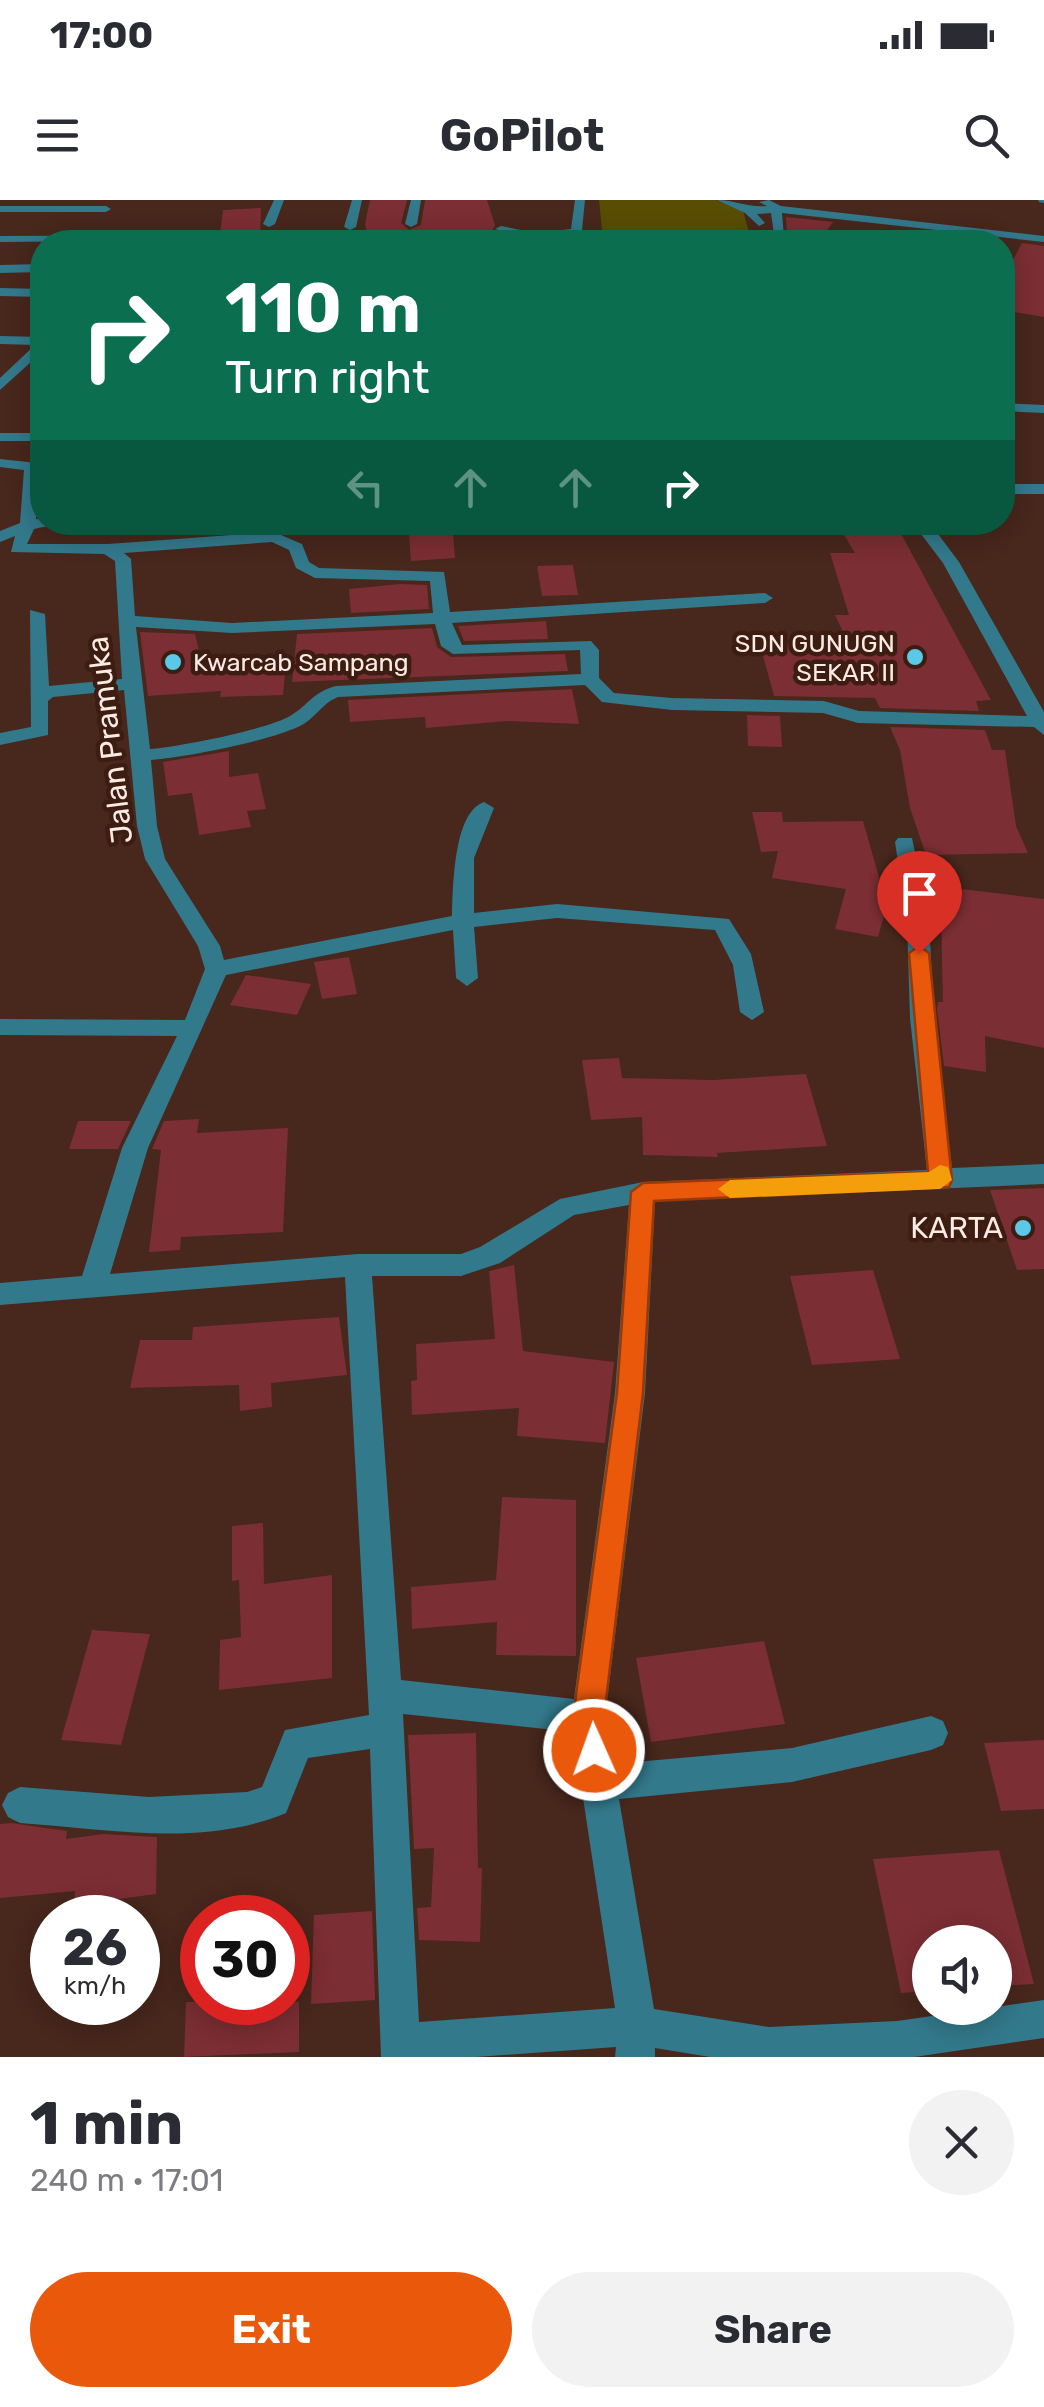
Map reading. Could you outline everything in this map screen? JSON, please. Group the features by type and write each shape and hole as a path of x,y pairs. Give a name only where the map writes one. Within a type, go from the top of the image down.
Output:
{"street":[{"path":"269,224 279,200"},
{"path":"350,227 357,200"},
{"path":"411,224 416,200"},
{"path":"574,230 580,200"},
{"path":"722,200 966,230"},
{"path":"0,209 109,204"},
{"path":"92,230 109,204"},
{"path":"749,206 761,230"},
{"path":"777,208 779,230"},
{"path":"501,229 506,230"},
{"path":"1015,236 1044,239"},
{"path":"0,239 30,239"},
{"path":"0,269 30,268"},
{"path":"0,292 30,293"},
{"path":"0,340 30,342"},
{"path":"1,384 30,355"},
{"path":"1015,407 1044,408"},
{"path":"0,437 30,437"},
{"path":"0,463 30,466"},
{"path":"1015,489 1044,489"},
{"path":"30,496 28,525 8,542 36,552 274,537 296,547 302,565 315,573 430,572 438,576 442,618 450,646 459,650 585,646 590,650 590,679 609,698 672,704 824,707 858,717 1042,725 1038,701 930,535"},
{"name":"Jalan Pramuka","path":"108,548 123,558 131,684 147,826 155,859 209,946 216,969"},
{"path":"126,621 232,628 765,598"},
{"path":"0,738 41,731 36,614"},
{"path":"142,755 182,752 296,721 318,698 336,692 590,679"},
{"path":"40,696 131,684"},
{"path":"466,978 464,858 484,808"},
{"path":"905,842 918,920 922,1018 940,1180"},
{"path":"93,1286 135,1148 216,969 463,921 557,911 721,924 732,934 746,966 752,1012"},
{"path":"0,1027 192,1028"},
{"path":"0,1294 358,1265 461,1264 490,1256 547,1216 569,1206 643,1192 1044,1174"},
{"path":"636,2042 588,1717 630,1393 643,1192"},
{"path":"358,1265 386,1694 400,2050 636,2042 770,2047 897,2040 1044,2020"},
{"path":"386,1694 588,1717"},
{"path":"20,1805 211,1815 253,1810 274,1802 297,1742 387,1730"},
{"path":"598,1783 792,1765 931,1732"}],"shaded area":[{"path":"599,200 716,200 743,211 748,230 602,230"}],"building":[{"path":"370,200 407,200 401,223 409,230 366,230"},
{"path":"425,200 487,200 495,225 492,230 409,230 421,225"},
{"path":"261,208 260,230 220,230 223,210"},
{"path":"786,217 833,222 827,230 787,230"},
{"path":"1022,243 1044,246 1044,317 1015,312 1015,256"},
{"path":"409,535 453,535 455,558 411,561"},
{"path":"844,535 902,535 991,700 976,701 979,711 880,708 875,698 774,696 760,645 790,644 788,637 845,636 835,615 849,615 830,553 855,553"},
{"path":"573,565 578,595 542,596 537,566"},
{"path":"427,585 429,609 351,613 349,589"},
{"path":"546,621 548,639 464,641 458,626"},
{"path":"432,628 437,647 451,657 565,654 568,671 292,682 297,634"},
{"path":"140,632 195,634 203,668 286,663 283,695 220,697 221,691 148,696"},
{"path":"572,689 579,724 507,721 426,728 425,717 350,722 348,700"},
{"path":"747,715 780,716 782,747 748,746"},
{"path":"890,727 985,730 992,750 1005,750 1016,826 1028,853 926,855 910,808 900,750"},
{"path":"229,751 229,777 258,773 266,809 247,811 251,827 199,835 192,793 168,796 163,762"},
{"path":"752,812 782,812 783,822 863,821 887,905 878,937 835,929 846,889 772,878 778,851 761,852"},
{"path":"936,886 1044,899 1044,1048 985,1036 986,1072 944,1066 937,1009 938,1002 943,1002 941,917 947,918"},
{"path":"349,957 357,994 322,999 314,962"},
{"path":"246,975 311,984 297,1015 230,1005"},
{"path":"619,1058 622,1078 714,1080 806,1074 827,1146 717,1153 718,1157 643,1155 642,1117 591,1120 582,1060"},
{"path":"199,1119 197,1133 288,1128 283,1232 181,1237 180,1250 149,1252 161,1150 152,1149 164,1121"},
{"path":"78,1121 131,1121 118,1149 69,1149"},
{"name":"KARTA","path":"1044,1188 1044,1269 1017,1270 990,1190"},
{"path":"514,1265 523,1351 614,1362 605,1443 517,1436 519,1408 412,1415 411,1381 417,1380 416,1344 495,1339 489,1271"},
{"path":"873,1270 900,1359 812,1365 790,1276"},
{"path":"339,1317 347,1375 271,1383 272,1407 240,1411 239,1385 130,1388 140,1340 192,1340 193,1327"},
{"path":"502,1497 576,1500 576,1656 496,1655 497,1622 412,1629 411,1587 496,1580"},
{"path":"263,1523 264,1584 332,1575 332,1678 219,1690 220,1640 241,1637 239,1580 232,1581 232,1526"},
{"path":"92,1630 150,1634 121,1745 61,1740"},
{"path":"764,1641 785,1724 651,1742 636,1658"},
{"path":"476,1733 478,1868 482,1868 480,1942 419,1940 417,1908 431,1907 434,1848 414,1849 408,1735"},
{"path":"1044,1740 1044,1809 1001,1811 984,1743"},
{"path":"0,1824 67,1831 66,1839 103,1834 157,1837 156,1894 75,1895 75,1891 0,1898"},
{"path":"999,1850 1034,1984 1012,1985 1012,1925 912,1925 912,1992 901,1993 873,1859"},
{"path":"372,1911 375,2000 311,2004 314,1915"},
{"path":"185,2025 299,2025 299,2052 184,2057"}],"slow traffic":[{"path":"730,1189 940,1180 940,1174"}],"place":[{"name":"SDN GUNUGN SEKAR II","path":"915,657"},
{"name":"Kwarcab Sampang","path":"173,662"},
{"name":"KARTA","path":"1023,1228"}],"route":[{"path":"594,1750 588,1717 598,1668 630,1393 643,1192 940,1180 922,1018 919,953"}]}
